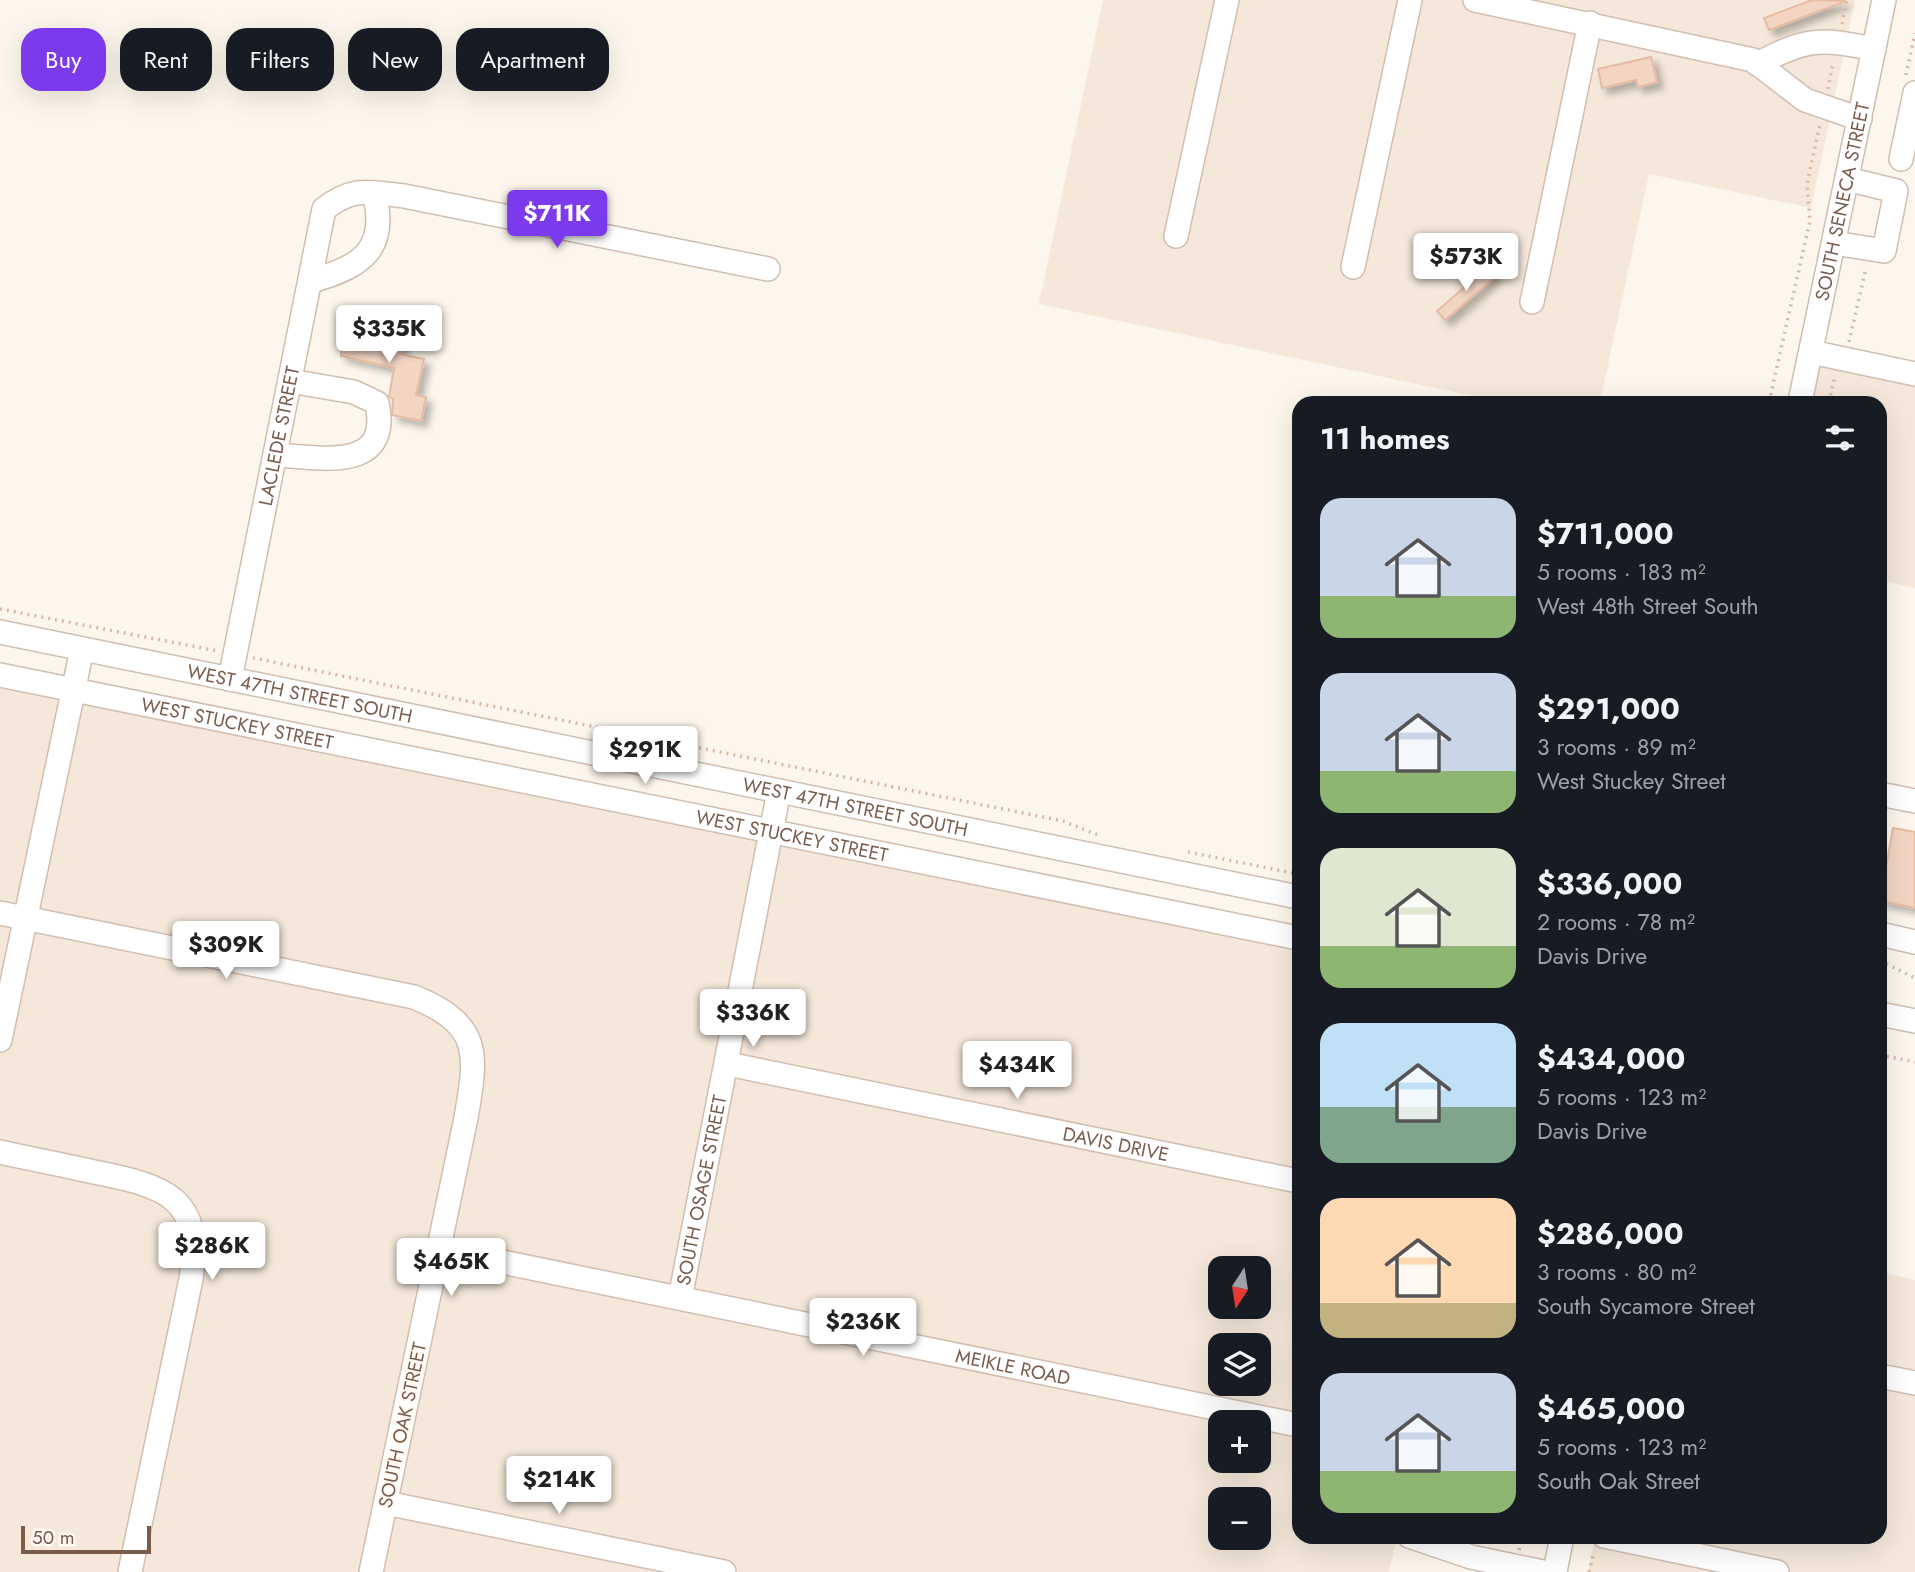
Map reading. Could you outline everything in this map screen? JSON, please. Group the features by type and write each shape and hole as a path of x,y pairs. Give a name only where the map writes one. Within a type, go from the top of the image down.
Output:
{"street":[{"path":"1177,236 1227,0"},
{"path":"1353,267 1410,0"},
{"path":"1475,0 1754,60 1805,100 1860,120"},
{"name":"SOUTH SENECA STREET","path":"1801,396 1884,0"},
{"path":"1532,302 1590,23"},
{"path":"1757,64 1807,41 1838,42 1874,49"},
{"path":"1901,159 1915,93"},
{"path":"1834,243 1884,251 1896,191 1847,179"},
{"name":"LACLEDE STREET","path":"230,679 324,209 337,199 360,191 374,193"},
{"path":"310,281 341,273 372,249 379,231 380,214 374,193 768,269"},
{"path":"1811,352 1915,374"},
{"path":"275,455 340,459 364,453 375,441 380,416 377,403 354,391 290,381"},
{"name":"WEST 47TH STREET SOUTH","path":"0,632 1292,896"},
{"path":"0,1040 82,649"},
{"name":"WEST STUCKEY STREET","path":"0,675 1292,937"},
{"name":"SOUTH OSAGE STREET","path":"680,1298 728,1064 779,791"},
{"path":"1887,795 1915,801"},
{"path":"0,913 26,918"},
{"name":"SOUTH OAK STREET","path":"26,918 415,997 450,1016 472,1046 473,1079 371,1572"},
{"path":"1887,936 1915,942"},
{"path":"1887,1015 1915,1021"},
{"name":"DAVIS DRIVE","path":"728,1064 1292,1180"},
{"path":"0,1152 152,1184 176,1202 192,1228 195,1252 191,1279 130,1572"},
{"name":"MEIKLE ROAD","path":"439,1249 1292,1424"},
{"path":"1887,1377 1915,1383"},
{"path":"386,1503 724,1572"},
{"path":"1433,1544 1471,1557 1544,1572"},
{"path":"1555,1572 1560,1544"},
{"path":"1642,1544 1777,1572"}],"path":[{"path":"1770,396 1810,221 1807,184 1847,0"},
{"path":"0,609 1063,821 1111,838"},
{"path":"1182,851 1292,873"},
{"path":"1887,964 1915,978"},
{"path":"1887,1056 1915,1062"}],"shaded area":[{"path":"1103,0 1855,0 1811,208 1649,174 1601,396 1474,396 1039,304"},
{"path":"1811,352 1915,374 1915,588 1887,582 1887,396 1801,396"},
{"path":"0,676 1292,937 1292,1544 1395,1544 1389,1572 0,1572"},
{"path":"1887,1274 1915,1280 1915,1572 1588,1572 1594,1544 1887,1544"}],"building":[{"path":"1812,0 1846,1 1769,30 1764,18"},
{"path":"1651,57 1657,82 1638,87 1636,80 1602,88 1598,69"},
{"path":"1488,267 1496,276 1445,320 1437,311"},
{"path":"349,323 391,331 393,326 406,329 400,354 424,359 416,395 426,397 421,421 392,415 393,399 389,397 394,368 341,356 344,326 348,327"},
{"path":"1893,828 1915,832 1915,908 1887,902 1887,862"}]}
